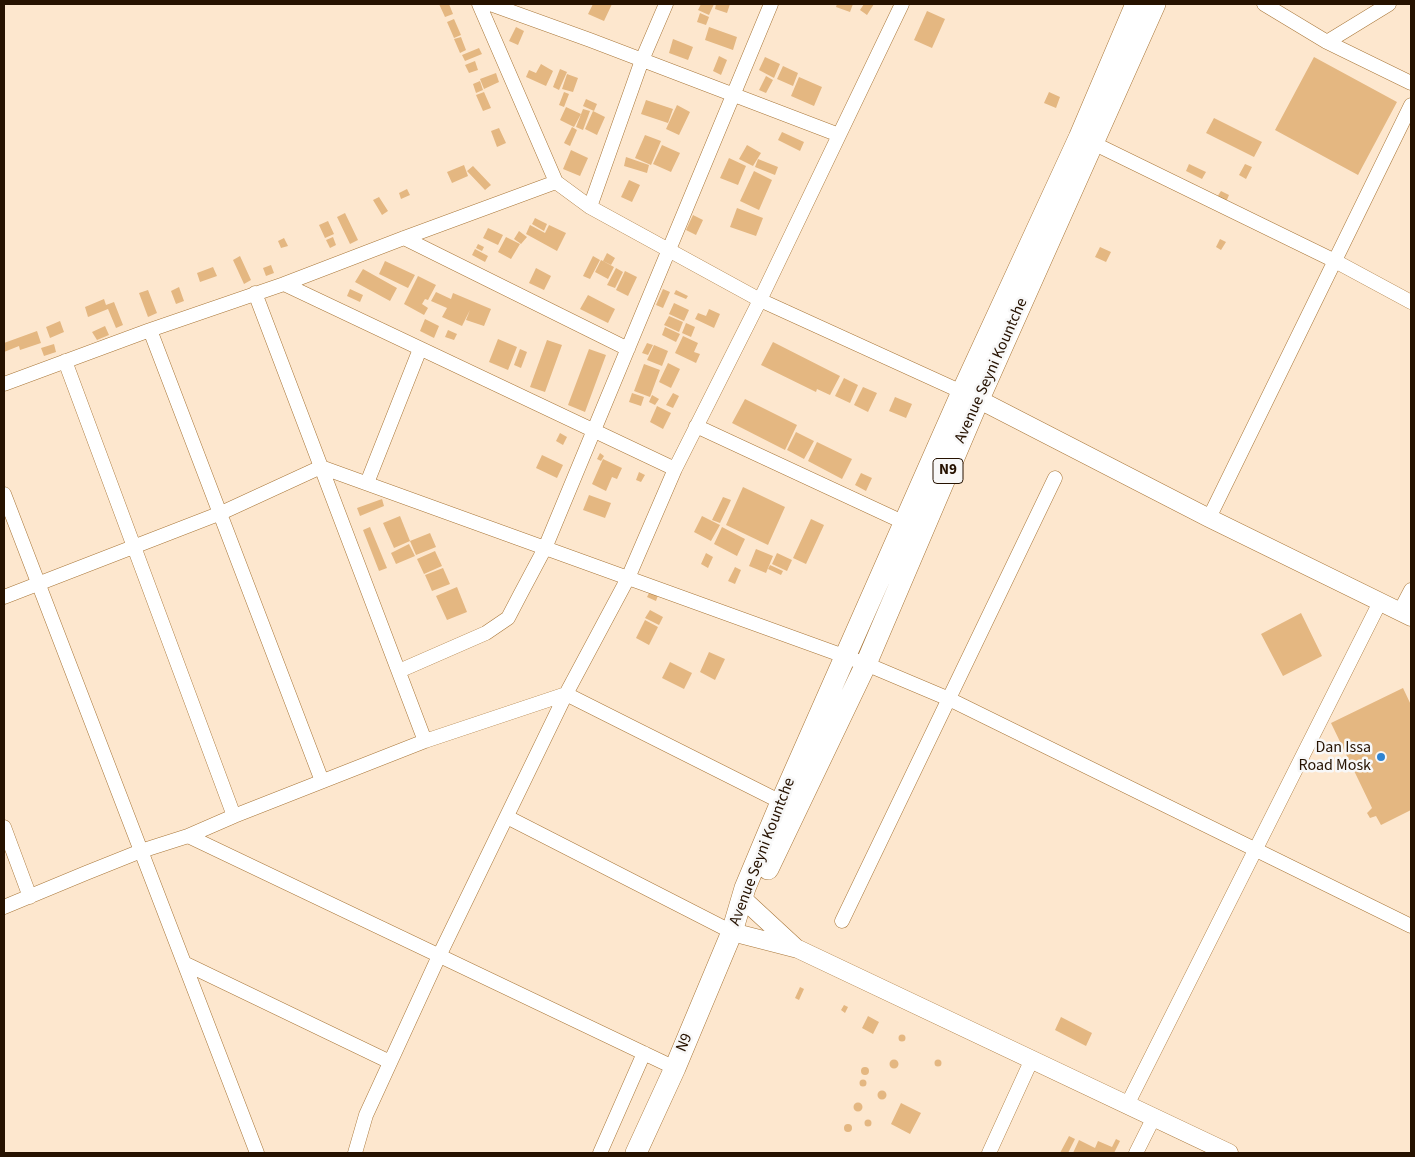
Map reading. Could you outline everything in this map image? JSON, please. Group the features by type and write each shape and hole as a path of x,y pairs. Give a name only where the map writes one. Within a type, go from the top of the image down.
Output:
{"highway":[{"name":"Avenue Seyni Kountche","path":"732,932 856,660 971,396 1136,4"},
{"name":"Avenue Seyni Kountche","path":"746,902 781,802 856,660 905,523 971,396 1093,143 1155,4"},
{"name":"N9","path":"636,1153 675,1068 732,932"}],"main road":[{"path":"971,396 1209,518 1406,614"},
{"path":"746,902 798,949"},
{"path":"732,932 798,949 1229,1153"}],"street":[{"path":"479,4 556,182 590,207 760,300 971,396"},
{"path":"490,4 839,134"},
{"path":"590,207 642,60 666,4"},
{"path":"399,671 486,633 508,618 545,548 771,4"},
{"path":"355,1153 366,1115 439,956 566,694 628,578 675,469 760,300 902,4"},
{"path":"1264,4 1327,42 1411,83"},
{"path":"1327,42 1389,4"},
{"path":"1209,518 1411,105"},
{"path":"1093,143 1335,261 1411,302"},
{"path":"4,384 150,330 284,284 556,182"},
{"path":"404,238 628,349"},
{"path":"284,284 675,469"},
{"path":"255,293 426,741"},
{"path":"150,330 322,781"},
{"path":"367,483 420,349"},
{"path":"65,361 234,816"},
{"path":"696,426 905,523"},
{"path":"4,596 221,513 321,467 856,660 949,698 1411,926"},
{"path":"842,921 1055,478"},
{"path":"4,494 257,1153"},
{"path":"1406,614 1411,590"},
{"path":"1127,1105 1380,602"},
{"path":"4,907 141,851 188,836 234,816 426,741 566,694 781,802"},
{"path":"506,817 732,932"},
{"path":"4,827 30,897"},
{"path":"188,836 675,1068"},
{"path":"184,964 390,1062"},
{"path":"600,1153 644,1053"},
{"path":"989,1153 1032,1059"},
{"path":"1136,1153 1154,1118"}],"building":[{"path":"439,4 449,4 453,14 445,17"},
{"path":"593,4 612,4 604,21 588,14"},
{"path":"701,4 714,4 709,15 698,10"},
{"path":"716,4 730,4 727,13 715,9"},
{"path":"837,4 853,4 850,12 836,7"},
{"path":"864,4 874,4 867,15 860,10"},
{"path":"927,11 945,19 932,48 914,40"},
{"path":"700,13 709,17 706,25 697,22"},
{"path":"454,19 461,35 454,38 447,22"},
{"path":"516,27 524,31 518,45 509,41"},
{"path":"709,27 737,37 733,50 705,40"},
{"path":"461,37 466,50 460,53 454,39"},
{"path":"673,39 693,47 688,60 669,53"},
{"path":"479,48 482,54 465,61 462,55"},
{"path":"719,56 727,60 721,75 713,71"},
{"path":"765,57 780,64 774,78 759,70"},
{"path":"1314,57 1397,102 1358,175 1275,130"},
{"path":"475,61 478,70 469,73 465,65"},
{"path":"541,64 553,71 546,86 526,77 529,70 536,73"},
{"path":"783,66 798,73 793,86 777,79"},
{"path":"560,69 567,72 559,90 553,87"},
{"path":"496,73 499,82 484,89 480,79"},
{"path":"567,74 578,78 573,92 562,89"},
{"path":"766,76 773,80 766,93 759,90"},
{"path":"799,77 822,87 814,106 791,96"},
{"path":"480,81 483,90 476,93 473,84"},
{"path":"484,92 491,108 483,111 476,95"},
{"path":"564,92 569,94 564,107 559,105"},
{"path":"1049,92 1060,97 1056,108 1044,103"},
{"path":"586,99 597,104 594,111 583,106"},
{"path":"646,100 673,109 668,123 641,114"},
{"path":"677,105 690,112 679,135 666,129"},
{"path":"566,107 581,114 574,127 560,120"},
{"path":"583,109 590,111 583,130 576,127"},
{"path":"593,111 605,117 597,135 585,129"},
{"path":"1214,118 1262,142 1254,157 1206,133"},
{"path":"572,127 577,130 570,146 564,143"},
{"path":"499,128 506,143 497,147 491,131"},
{"path":"782,132 804,142 800,151 778,140"},
{"path":"645,135 661,141 651,165 635,158"},
{"path":"662,145 680,153 671,172 653,164"},
{"path":"747,145 761,153 753,166 739,159"},
{"path":"571,150 588,158 580,176 563,169"},
{"path":"626,157 649,165 647,173 624,166"},
{"path":"729,158 746,166 738,185 720,178"},
{"path":"758,159 778,167 775,175 755,167"},
{"path":"1189,164 1206,172 1202,179 1186,171"},
{"path":"1245,164 1252,167 1246,179 1239,175"},
{"path":"464,165 468,176 452,183 447,172"},
{"path":"473,166 491,185 485,190 467,171"},
{"path":"754,171 772,180 759,210 740,201"},
{"path":"629,180 640,185 632,202 621,197"},
{"path":"407,189 410,195 401,199 399,193"},
{"path":"1221,191 1229,195 1226,202 1217,197"},
{"path":"379,197 388,211 382,215 373,200"},
{"path":"737,208 763,218 756,236 730,227"},
{"path":"345,213 358,240 350,244 337,217"},
{"path":"693,215 703,220 696,235 686,230"},
{"path":"535,218 547,224 544,231 532,224"},
{"path":"328,221 334,234 325,238 319,225"},
{"path":"530,225 545,233 549,225 566,233 557,251 526,234"},
{"path":"488,228 503,235 498,245 483,238"},
{"path":"519,231 527,237 521,244 514,239"},
{"path":"333,237 336,245 330,248 326,240"},
{"path":"506,237 520,244 511,259 498,252"},
{"path":"284,238 288,246 281,248 278,241"},
{"path":"1220,239 1226,242 1221,250 1216,247"},
{"path":"478,244 484,247 482,251 476,248"},
{"path":"1100,247 1111,252 1106,262 1095,257"},
{"path":"475,249 488,256 485,262 472,255"},
{"path":"607,253 615,258 611,265 603,261"},
{"path":"240,256 251,280 244,284 233,260"},
{"path":"593,256 600,260 590,279 583,276"},
{"path":"601,260 614,267 608,279 595,272"},
{"path":"385,261 415,275 408,288 379,274"},
{"path":"271,265 274,273 266,276 263,268"},
{"path":"213,267 217,276 200,282 197,273"},
{"path":"536,268 551,276 544,290 529,283"},
{"path":"616,268 623,272 615,288 607,285"},
{"path":"363,269 397,288 390,301 355,282"},
{"path":"625,271 637,277 628,296 616,290"},
{"path":"418,276 436,285 428,300 425,299 422,304 428,308 424,315 404,304"},
{"path":"179,287 184,301 176,304 171,291"},
{"path":"350,289 363,295 360,302 347,296"},
{"path":"663,289 670,292 663,308 656,305"},
{"path":"148,290 157,313 148,317 139,293"},
{"path":"676,290 688,296 686,299 674,294"},
{"path":"436,292 451,299 453,293 491,309 484,326 466,320 470,310 462,326 442,317 447,308 431,301"},
{"path":"588,295 615,309 608,323 580,309"},
{"path":"104,299 106,305 114,302 123,325 116,328 108,309 88,317 85,307"},
{"path":"674,303 689,310 684,321 669,314"},
{"path":"709,309 720,314 714,328 695,319 698,313 706,316"},
{"path":"669,316 683,322 679,332 664,325"},
{"path":"425,319 439,326 434,338 420,331"},
{"path":"60,321 64,332 50,338 46,327"},
{"path":"686,323 695,327 691,337 682,333"},
{"path":"105,326 109,335 97,340 92,332"},
{"path":"665,327 680,334 676,342 662,335"},
{"path":"448,330 457,334 454,340 445,337"},
{"path":"37,331 41,343 20,350 19,346 4,352 4,343"},
{"path":"683,336 698,343 694,352 700,354 696,363 675,353"},
{"path":"498,339 517,347 508,370 489,362"},
{"path":"547,340 562,345 545,392 530,387"},
{"path":"773,342 840,376 830,395 817,389 816,392 761,365"},
{"path":"647,343 653,345 648,355 642,353"},
{"path":"54,344 56,352 44,356 41,348"},
{"path":"654,345 668,351 662,366 647,360"},
{"path":"520,349 527,352 521,368 514,365"},
{"path":"589,349 606,355 585,412 568,405"},
{"path":"668,363 680,369 671,388 659,382"},
{"path":"644,364 660,370 650,397 634,391"},
{"path":"844,378 858,385 850,403 835,396"},
{"path":"863,387 877,393 868,412 854,405"},
{"path":"632,393 644,397 641,406 629,402"},
{"path":"673,393 679,396 673,408 666,405"},
{"path":"652,395 659,399 655,405 649,402"},
{"path":"895,397 912,404 906,418 889,411"},
{"path":"745,399 797,425 785,450 732,423"},
{"path":"657,406 671,413 663,429 650,422"},
{"path":"796,432 814,441 804,459 787,450"},
{"path":"560,433 567,437 563,445 556,441"},
{"path":"817,442 852,459 842,479 808,461"},
{"path":"600,453 604,456 601,461 597,459"},
{"path":"542,455 563,465 557,478 536,468"},
{"path":"603,459 622,468 617,479 612,477 606,491 592,484"},
{"path":"639,472 645,475 641,482 636,480"},
{"path":"861,473 872,478 866,491 855,485"},
{"path":"743,487 785,507 768,545 726,525"},
{"path":"589,495 611,503 605,518 583,510"},
{"path":"723,497 731,500 720,523 712,520"},
{"path":"382,499 384,506 360,516 357,508"},
{"path":"400,516 410,541 394,548 383,523"},
{"path":"702,516 720,525 711,541 694,532"},
{"path":"811,519 824,525 806,564 793,558"},
{"path":"370,527 387,568 379,571 363,530"},
{"path":"722,527 745,539 737,556 714,544"},
{"path":"430,533 436,547 416,555 410,541"},
{"path":"409,544 415,556 396,564 391,553"},
{"path":"756,549 773,556 766,573 749,566"},
{"path":"435,551 442,566 424,574 417,559"},
{"path":"706,553 713,557 708,568 701,564"},
{"path":"777,553 792,560 787,571 772,564"},
{"path":"770,565 783,571 781,575 768,569"},
{"path":"735,567 741,570 735,584 728,581"},
{"path":"443,568 450,584 432,591 425,575"},
{"path":"457,587 467,612 447,620 436,596"},
{"path":"650,591 658,595 656,601 647,597"},
{"path":"650,610 663,617 659,625 645,618"},
{"path":"1301,613 1322,656 1283,676 1261,634"},
{"path":"645,620 658,627 649,645 636,638"},
{"path":"709,652 725,659 715,680 700,672"},
{"path":"670,662 692,673 684,689 662,678"},
{"path":"1403,688 1411,705 1411,810 1381,825 1376,816 1370,818 1367,813 1372,808 1331,723"},
{"path":"800,987 804,989 799,1000 795,998"},
{"path":"844,1005 848,1007 845,1013 841,1010"},
{"path":"868,1016 879,1022 873,1034 862,1028"},
{"path":"1061,1017 1092,1033 1086,1046 1055,1030"},
{"path":"902,1035 905,1038 902,1041 899,1038"},
{"path":"938,1059 942,1063 938,1067 934,1063"},
{"path":"894,1060 898,1064 894,1068 890,1064"},
{"path":"865,1067 869,1071 865,1075 861,1071"},
{"path":"863,1079 867,1083 863,1087 859,1083"},
{"path":"882,1091 886,1095 882,1099 878,1095"},
{"path":"858,1102 863,1107 858,1112 853,1107"},
{"path":"901,1103 921,1113 910,1134 891,1124"},
{"path":"868,1119 872,1123 868,1127 864,1123"},
{"path":"848,1124 852,1128 848,1132 844,1128"},
{"path":"1069,1136 1075,1139 1068,1153 1060,1153"},
{"path":"1116,1139 1120,1141 1114,1153 1073,1153 1079,1140 1095,1148 1098,1141 1112,1147"}],"place":[{"name":"Dan Issa Road Mosk","path":"1381,757"}]}
